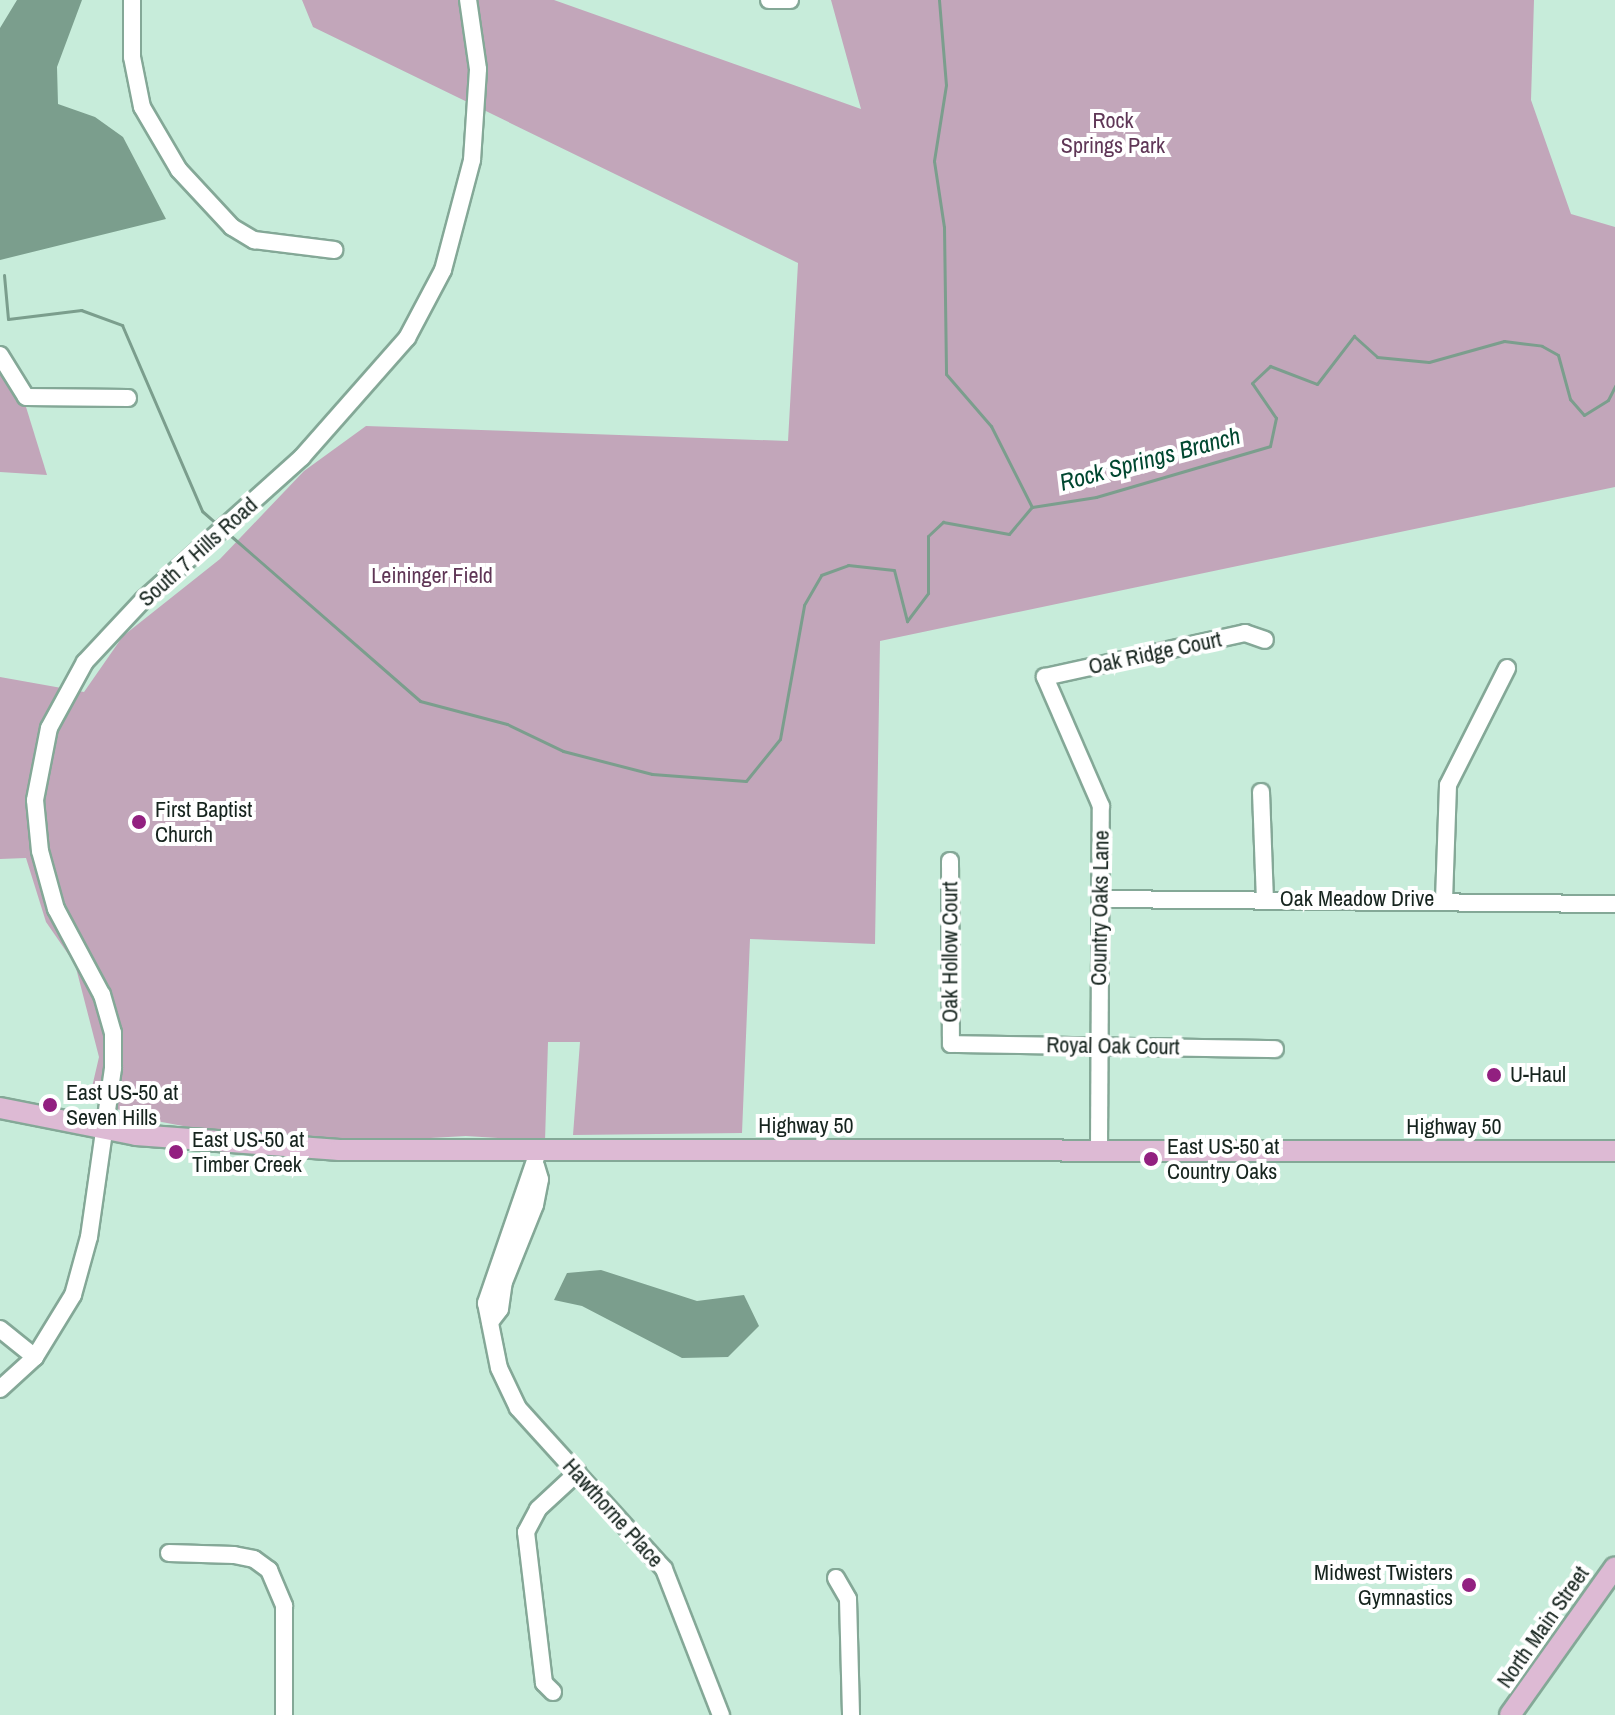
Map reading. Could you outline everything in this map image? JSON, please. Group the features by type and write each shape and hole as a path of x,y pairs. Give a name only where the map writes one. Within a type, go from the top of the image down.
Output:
{"main road":[{"name":"Highway 50","path":"0,1108 107,1130 275,1148 537,1157 1099,1150 1615,1151"},
{"name":"North Main Street","path":"1510,1715 1615,1567"}],"street":[{"path":"132,0 132,57 142,107 187,180 232,227 254,240 334,250"},
{"name":"South 7 Hills Road","path":"0,1389 35,1357 73,1295 89,1237 107,1130 113,1033 102,995 56,909 40,851 35,800 49,728 85,662 144,599 302,457 407,338 443,270 472,160 478,69 468,0"},
{"path":"769,0 790,0"},
{"path":"0,355 26,397 128,398"},
{"name":"Oak Ridge Court","path":"1045,677 1245,633 1265,640"},
{"path":"1444,900 1448,785 1507,668"},
{"name":"Country Oaks Lane","path":"1045,677 1101,806 1099,1150"},
{"path":"1261,792 1265,899"},
{"name":"Oak Hollow Court","path":"950,861 951,1044"},
{"name":"Oak Meadow Drive","path":"1100,899 1615,904"},
{"name":"Royal Oak Court","path":"951,1044 1275,1049"},
{"name":"Hawthorne Place","path":"537,1157 490,1281 490,1322 499,1368 518,1408 664,1569 721,1715"},
{"path":"0,1329 35,1357"},
{"path":"553,1692 544,1683 526,1532 538,1509 578,1472"},
{"path":"169,1553 234,1555 254,1559 269,1570 284,1606 284,1715"},
{"path":"836,1578 848,1599 851,1715"}],"green space":[{"path":"302,0 554,0 861,109 831,0 1534,0 1531,100 1571,214 1615,227 1615,487 880,641 875,944 750,939 742,1133 573,1135 580,1042 548,1042 545,1141 466,1136 323,1144 242,1137 151,1120 89,1100 99,1057 75,964 46,922 26,858 0,859 0,677 84,692 123,636 220,559 304,471 366,426 788,441 798,263 313,27"},
{"path":"0,355 22,394 47,475 0,472"}],"shaded area":[{"path":"17,0 82,0 57,67 58,104 95,117 123,137 166,219 0,260 0,28"},
{"path":"601,1270 697,1301 744,1295 759,1326 728,1357 682,1358 582,1306 554,1300 567,1273"}],"waterway":[{"path":"939,0 946,85 934,161 944,227 946,374 991,426 1032,507"},
{"path":"4,275 8,319 81,310 122,325 202,511 216,523"},
{"name":"Rock Springs Branch","path":"1032,507 1096,497 1270,446 1276,418 1252,383 1270,366 1317,384 1354,336 1377,357 1429,362 1504,341 1542,346 1558,355 1570,399 1584,415 1608,400 1615,386"},
{"path":"231,536 420,701 507,724 563,751 652,774 746,781 780,739 804,605 821,575 848,565 894,570 907,621 928,593 928,536 943,522 1009,534 1032,507"}],"place":[{"name":"First Baptist Church","path":"139,822"},
{"name":"U-Haul","path":"1494,1075"},
{"name":"East US-50 at Seven Hills","path":"50,1105"},
{"name":"East US-50 at Timber Creek","path":"176,1152"},
{"name":"East US-50 at Country Oaks","path":"1151,1159"},
{"name":"Midwest Twisters Gymnastics","path":"1469,1585"}],"park label":[{"name":"Rock Springs Park","path":"1113,132"},
{"name":"Leininger Field","path":"432,576"}]}
